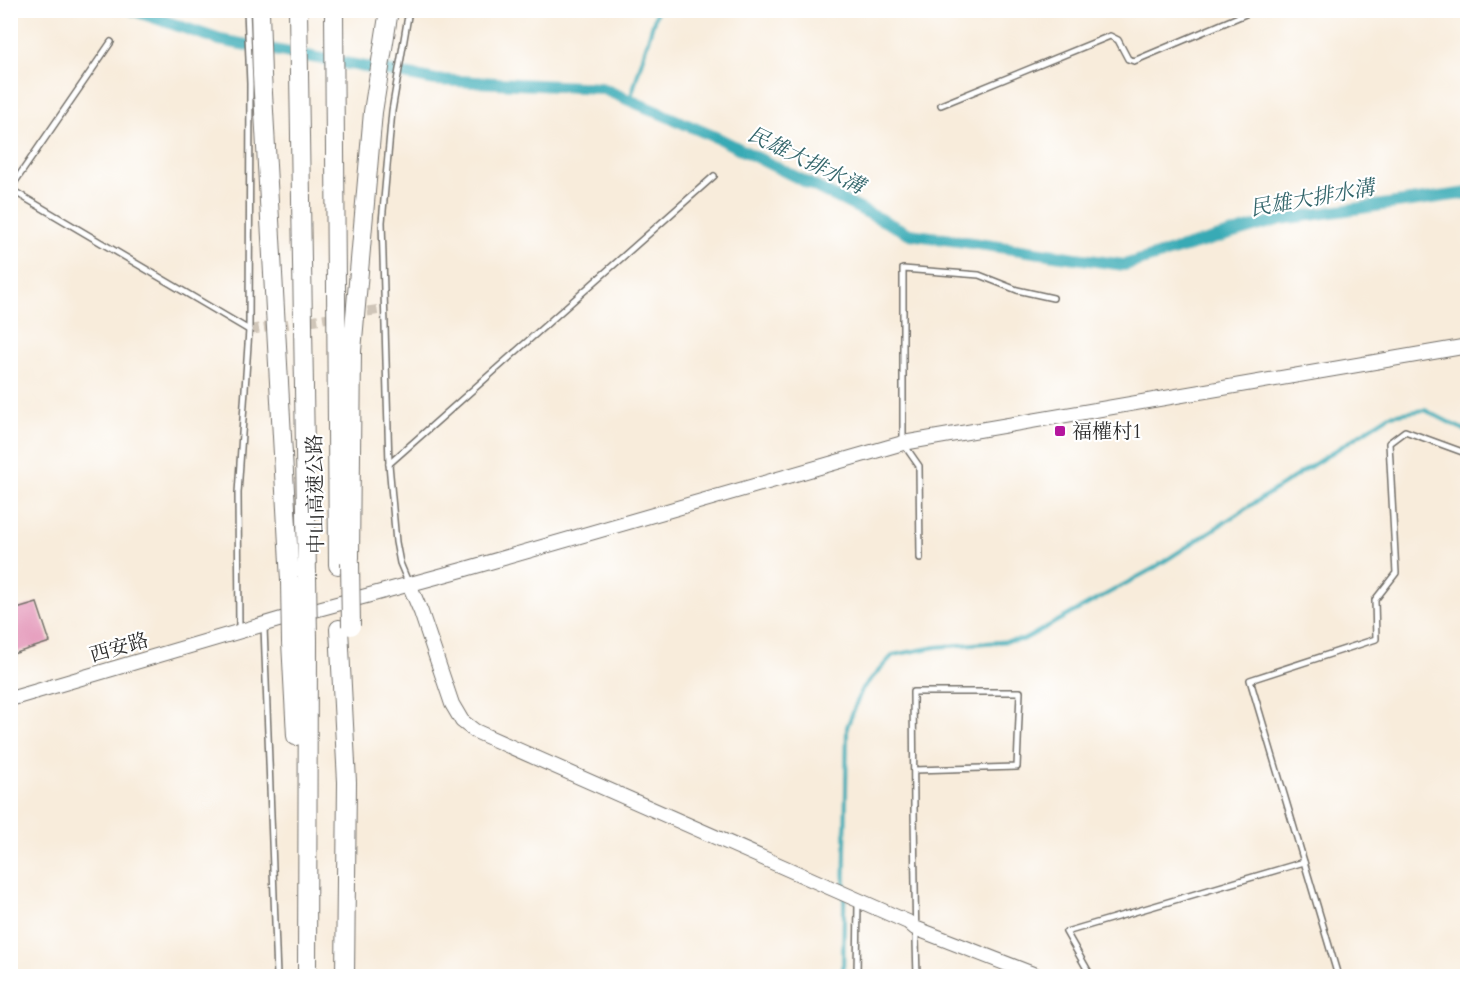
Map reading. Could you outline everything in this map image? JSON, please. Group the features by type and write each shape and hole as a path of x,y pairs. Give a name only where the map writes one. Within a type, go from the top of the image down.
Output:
{"highway":[{"name":"中山高速公路","path":"334,10 333,92 345,627 345,976"},
{"path":"344,564 352,351 374,111 389,10"},
{"path":"254,15 256,79 298,578 298,761 307,792 307,976"},
{"name":"中山高速公路","path":"298,19 298,578"}],"street":[{"name":"西安路","path":"10,699 903,443 1467,346"},
{"path":"409,584 421,612 452,704 462,721 475,731 908,922 915,928 1038,976"}],"lane":[{"path":"247,10 254,15"},
{"path":"409,584 400,563 396,542 389,464 382,222 392,111 410,10"},
{"path":"941,105 1110,36 1118,40 1128,59 1134,61 1255,10"},
{"path":"111,42 11,189 249,330"},
{"path":"239,633 238,494 249,330 256,79"},
{"path":"389,464 714,176"},
{"path":"920,558 919,466 903,443 903,269 980,275 1017,290 1053,298"},
{"path":"1338,976 1250,680 1376,639 1375,600 1396,573 1389,443 1405,431 1467,454"},
{"path":"264,625 277,976"},
{"path":"914,770 1017,767 1020,692 913,692 915,928 917,976"},
{"path":"1091,976 1066,932 1304,861"},
{"path":"849,897 857,976"}],"building":[{"path":"37,603 50,642 10,655 10,611"}],"waterway":[{"name":"民雄大排水溝","path":"132,10 220,40 436,80 601,88 720,139 910,234 1124,265 1281,219 1468,193"},
{"path":"630,100 657,10"},
{"path":"843,976 847,727 862,689 893,655 936,647 1023,640 1154,568 1390,415 1425,410 1468,432"}],"tunnel":[{"path":"249,330 384,309"}],"place":[{"name":"福權村1","path":"1060,431"}]}
